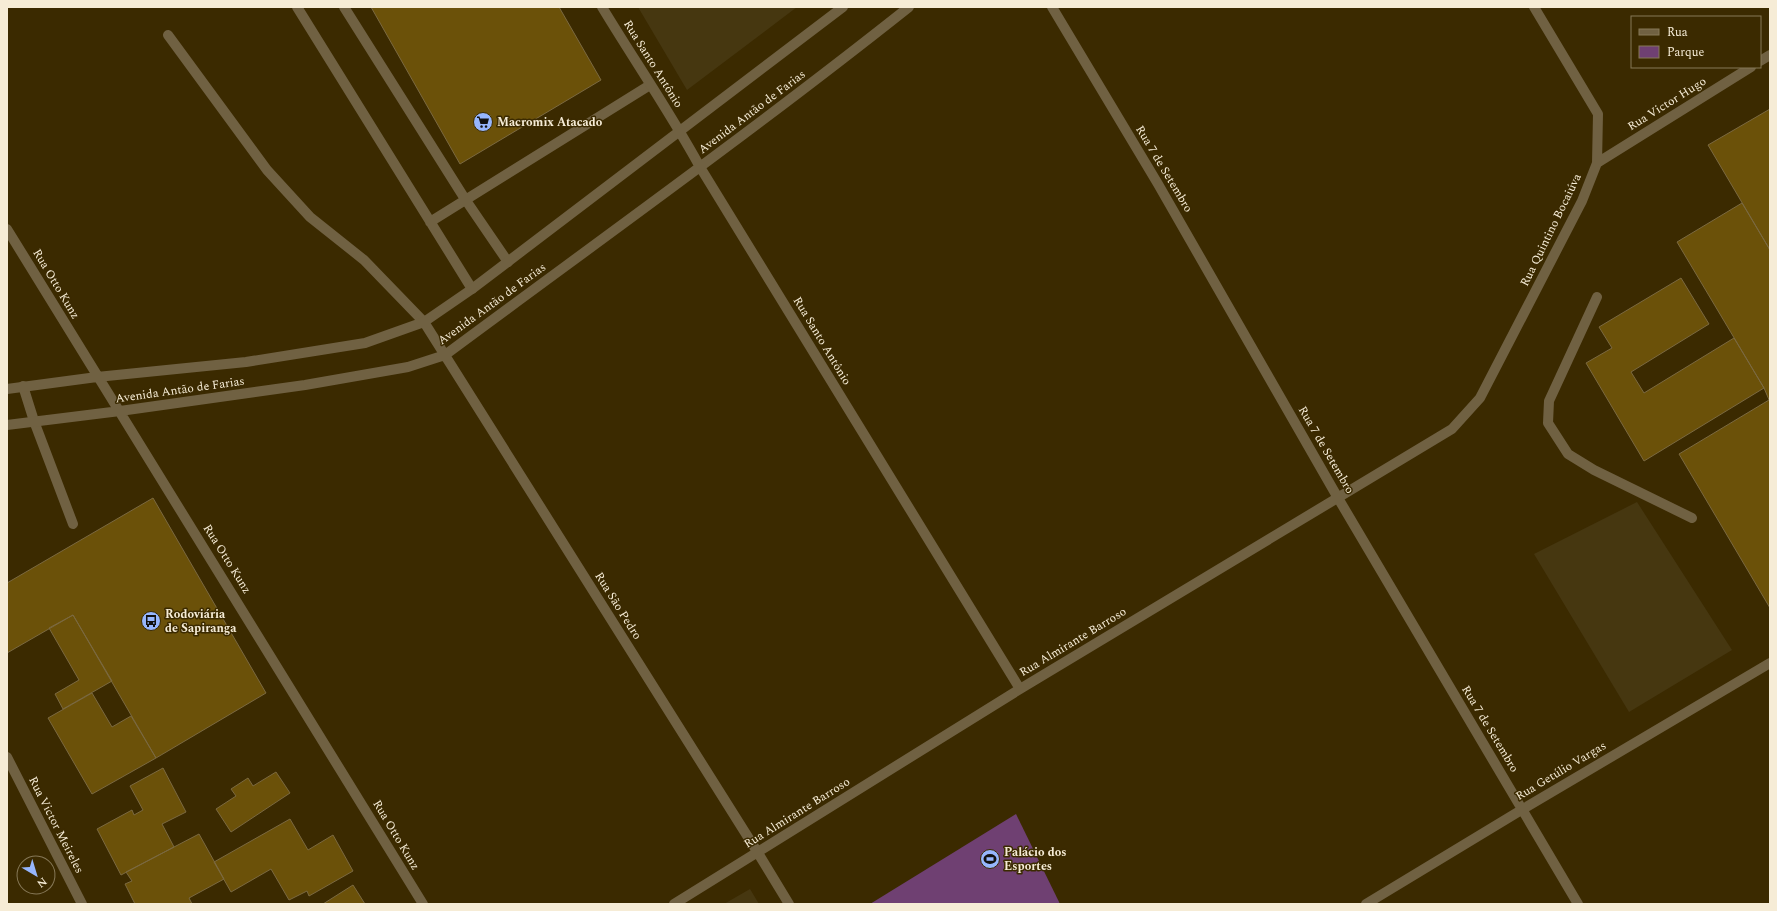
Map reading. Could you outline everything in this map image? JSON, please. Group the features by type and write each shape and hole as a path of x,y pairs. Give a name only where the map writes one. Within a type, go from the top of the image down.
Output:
{"street":[{"path":"297,7 472,289"},
{"path":"344,7 465,199 508,262"},
{"name":"Rua Santo Antônio","path":"602,7 650,86 680,130 700,167 1020,689"},
{"name":"Avenida Antão de Farias","path":"7,389 97,376 246,362 365,343 424,322 508,262 843,7"},
{"name":"Avenida Antão de Farias","path":"7,425 120,412 306,385 408,367 445,355 700,167 845,58 909,7"},
{"name":"Rua 7 de Setembro","path":"1052,7 1158,184 1338,498 1578,904"},
{"name":"Rua Quintino Bocaiúva","path":"1480,398 1582,201 1597,163 1598,114 1534,7"},
{"name":"Rua São Pedro","path":"168,35 267,170 310,217 364,260 424,322 758,853 788,904"},
{"path":"1761,60 1770,55"},
{"name":"Rua Victor Hugo","path":"1597,163 1749,68"},
{"path":"430,222 650,86"},
{"name":"Rua Otto Kunz","path":"7,229 423,904"},
{"path":"1597,297 1549,401 1548,423 1568,454 1594,470 1692,518"},
{"path":"23,386 34,421 73,524"},
{"name":"Rua Almirante Barroso","path":"674,904 1020,689 1452,429 1480,398"},
{"name":"Rua Getúlio Vargas","path":"1366,904 1522,809 1770,663"},
{"name":"Rua Victor Meireles","path":"7,757 82,904"}],"shaded area":[{"path":"638,7 797,7 687,90"},
{"path":"1637,502 1732,650 1629,712 1534,554"},
{"path":"750,889 759,904 724,904"}],"green space":[{"name":"Palácio dos Esportes","path":"1016,814 1060,904 870,904"}],"building":[{"name":"Macromix Atacado","path":"371,7 559,7 601,80 460,164"},
{"path":"1770,109 1770,250 1708,145"},
{"path":"1742,203 1770,250 1770,402 1764,388 1677,242"},
{"path":"1681,278 1709,324 1631,372 1644,393 1734,338 1764,388 1644,461 1586,363 1612,348 1599,327"},
{"path":"1769,400 1770,402 1770,608 1679,454"},
{"name":"Rodoviária de Sapiranga","path":"153,498 266,693 156,758 73,615 7,653 7,583"},
{"path":"73,615 112,681 63,709 55,694 79,680 49,628"},
{"path":"92,693 112,727 131,716 156,758 92,794 48,718"},
{"path":"163,768 186,812 162,824 174,847 121,875 97,829 132,810 134,815 143,810 130,786"},
{"path":"276,772 290,793 231,832 216,809 236,796 231,789 248,778 253,786"},
{"path":"290,819 308,850 333,835 353,871 309,896 307,891 289,900 271,869 231,892 214,862"},
{"path":"199,834 224,879 189,898 192,904 135,904 125,884 132,881 126,872"},
{"path":"353,885 365,904 323,904"}],"place":[{"name":"Macromix Atacado","path":"483,122"},
{"name":"Rodoviária de Sapiranga","path":"151,621"},
{"name":"Palácio dos Esportes","path":"990,859"}]}
